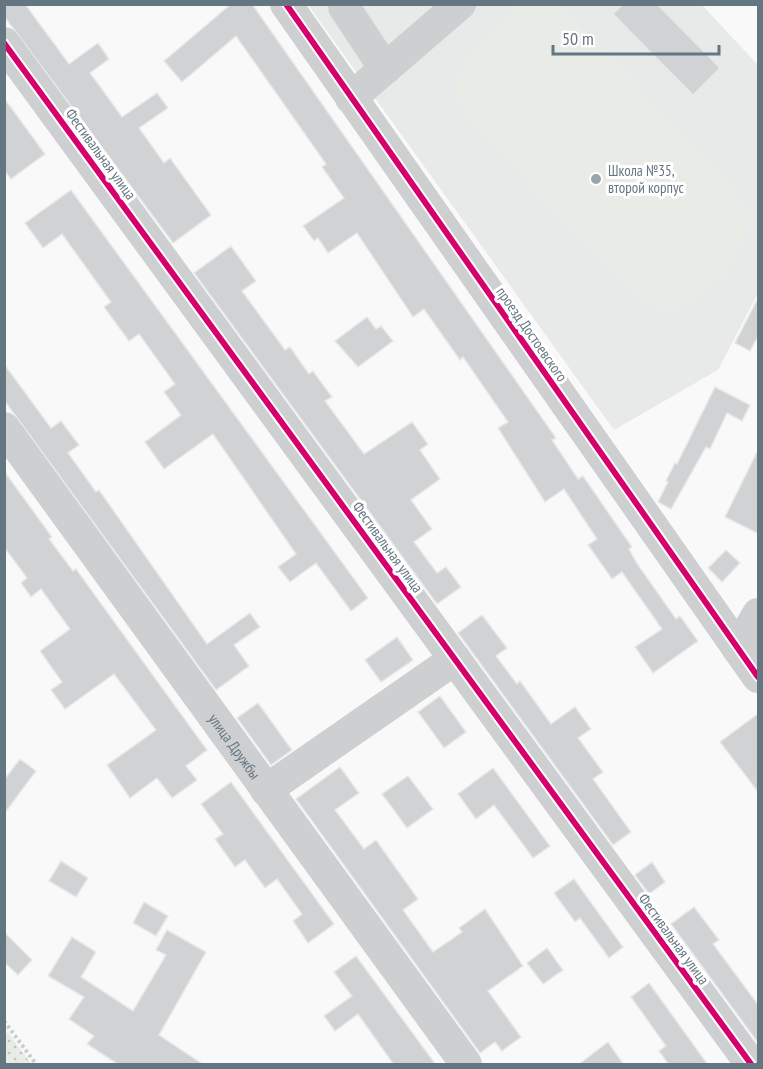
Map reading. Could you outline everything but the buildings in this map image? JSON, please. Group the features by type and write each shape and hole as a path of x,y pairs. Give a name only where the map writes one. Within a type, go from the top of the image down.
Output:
{"street":[{"name":"проезд Достоевского","path":"286,4 759,677"},
{"path":"347,4 344,7 385,69"},
{"path":"351,98 460,4"},
{"name":"Фестивальная улица","path":"4,43 751,1065"},
{"name":"улица Дружбы","path":"4,428 466,1065"},
{"path":"738,649 759,614"},
{"path":"266,790 455,659"}],"path":[{"path":"4,1021 36,1065"}],"shaded area":[{"name":"Школа №35, второй корпус","path":"308,5 702,5 758,65 758,293 718,370 614,430"},
{"path":"518,5 554,5 582,27 750,209 744,243 721,279 675,312 642,301 616,276 473,123 453,87 473,52 498,23"},
{"path":"8,1032 31,1064 5,1064 5,1035"}],"cycle path":[{"path":"286,4 758,677"},
{"path":"4,43 751,1064"}],"place":[{"name":"Школа №35, второй корпус","path":"596,179"}]}
